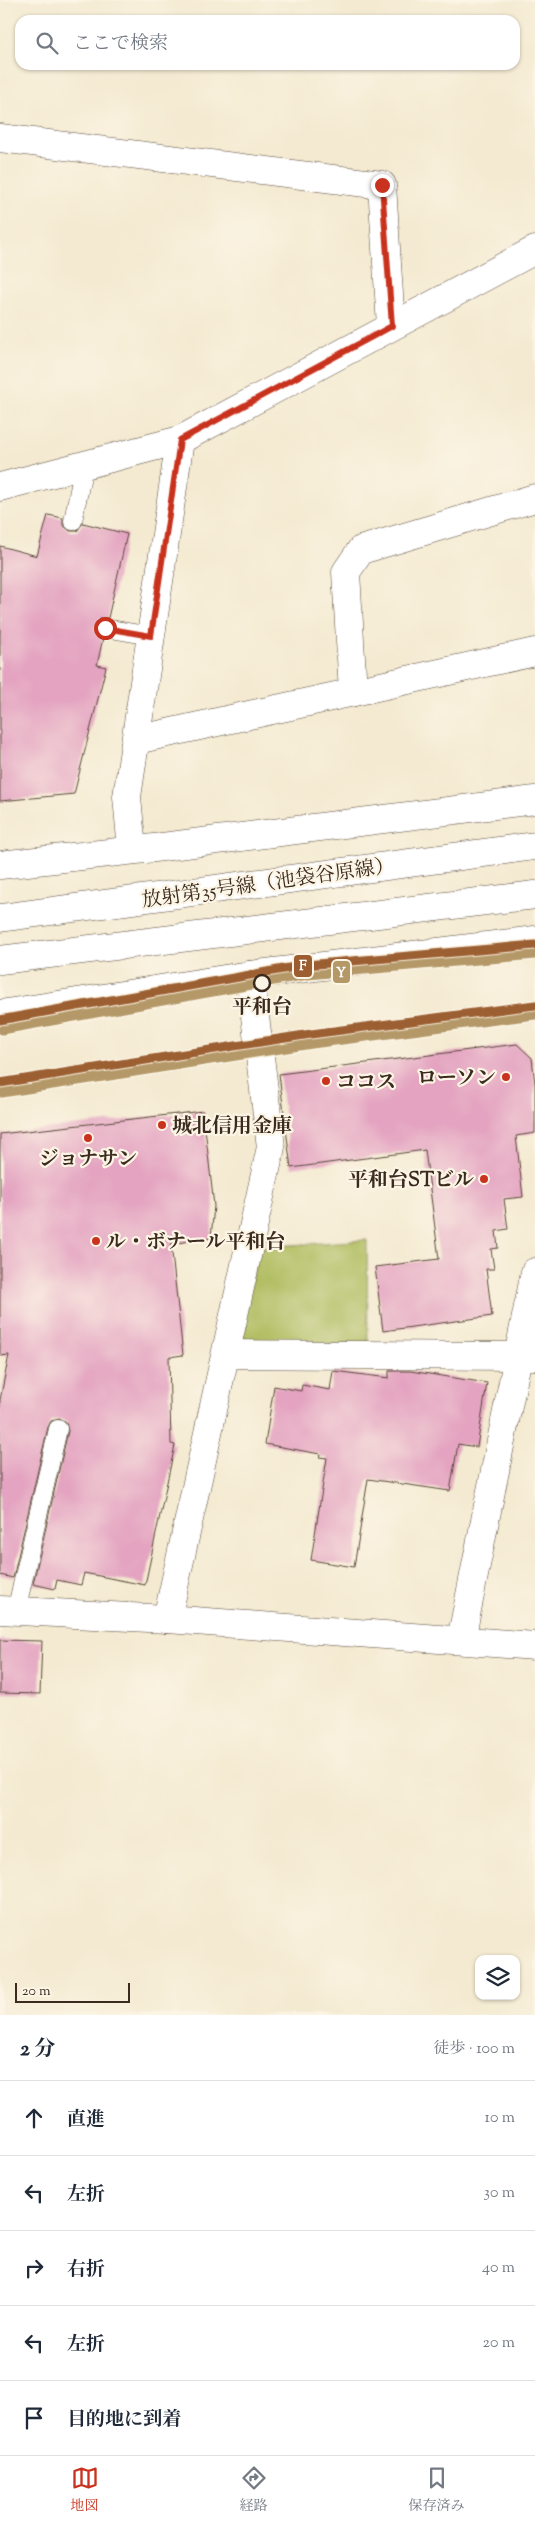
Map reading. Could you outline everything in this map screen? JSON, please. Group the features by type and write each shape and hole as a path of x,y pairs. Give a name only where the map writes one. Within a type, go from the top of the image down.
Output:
{"street":[{"path":"0,138 382,185 392,326"},
{"path":"0,486 180,440 535,250"},
{"path":"132,850 127,797 180,440"},
{"path":"353,692 346,572 361,550 535,498"},
{"path":"136,740 535,652"},
{"path":"0,865 535,800"},
{"name":"放射第35号線（池袋谷原線）","path":"0,918 535,846"},
{"path":"0,960 535,894"},
{"path":"0,1014 250,975 535,940"},
{"path":"167,1619 271,1147 250,975"},
{"path":"461,1640 526,1356 535,1272"},
{"path":"226,1354 526,1356"},
{"path":"8,1610 167,1619 535,1646"}],"lane":[{"path":"73,521 84,465"},
{"path":"105,628 151,636"},
{"path":"8,1610 58,1429"}],"green space":[{"path":"367,1240 368,1344 245,1346 238,1336 259,1247"}],"building":[{"path":"48,515 63,518 63,525 70,531 77,531 83,523 127,534 108,618 101,618 95,627 98,636 103,638 97,665 106,667 74,794 0,801 0,546 37,556"},
{"name":"平和台STビル","path":"517,1044 532,1058 535,1084 535,1133 516,1136 523,1197 504,1199 508,1229 496,1231 498,1248 491,1249 494,1269 486,1269 492,1316 383,1331 375,1267 439,1259 425,1150 291,1168 279,1074"},
{"path":"203,1111 214,1206 211,1238 171,1244 183,1355 169,1357 171,1444 175,1445 145,1585 84,1573 81,1585 57,1580 55,1589 33,1584 68,1431 66,1422 60,1419 51,1421 48,1427 13,1578 0,1575 0,1400 9,1355 0,1356 0,1134"},
{"path":"333,1371 389,1378 389,1371 410,1371 487,1383 477,1447 458,1444 450,1491 368,1479 354,1567 311,1560 327,1458 319,1457 320,1454 265,1444 274,1386 301,1391 302,1385 330,1390"},
{"path":"0,1640 42,1641 40,1694 0,1693"}],"transit line":[{"name":"F","path":"0,1020 306,965 535,945"},
{"name":"Y","path":"2,1030 307,975 535,955"},
{"name":"F","path":"0,1083 311,1034 535,1005"},
{"name":"Y","path":"2,1093 312,1044 535,1015"}],"place":[{"name":"平和台","path":"262,983"},
{"name":"ローソン","path":"506,1077"},
{"name":"ココス","path":"326,1081"},
{"name":"城北信用金庫","path":"162,1125"},
{"name":"ジョナサン","path":"88,1138"},
{"name":"平和台STビル","path":"484,1179"},
{"name":"ル・ボナール平和台","path":"96,1241"}],"route":[{"path":"105,628 151,636 180,440 392,326 382,185"}]}
